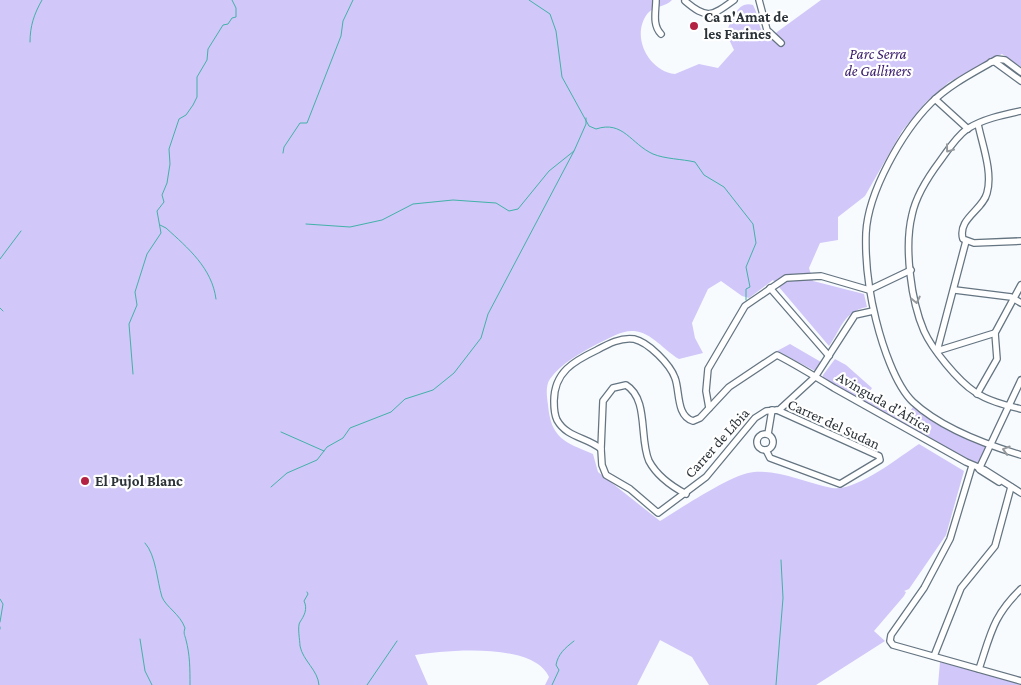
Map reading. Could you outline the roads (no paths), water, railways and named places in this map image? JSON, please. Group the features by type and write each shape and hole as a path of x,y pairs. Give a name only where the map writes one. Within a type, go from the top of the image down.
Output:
{"street":[{"path":"656,0 656,28 661,34"},
{"path":"685,1 700,14 709,14 734,0"},
{"path":"759,0 767,30 781,44"},
{"path":"1021,72 1001,59 991,62 935,99 910,129 893,156 872,205 866,234 870,290 878,331 896,374 912,401 948,425 992,445 1021,454"},
{"path":"991,62 995,62 1021,81"},
{"path":"935,99 968,129"},
{"path":"1021,111 978,124 968,129 956,139 930,174 915,205 909,238 911,270 924,333 958,378 977,394 1021,409"},
{"path":"937,351 966,241 962,235 963,228 983,202 988,188 988,171 978,124"},
{"path":"966,241 979,243 1021,241"},
{"path":"601,449 590,441 570,434 562,427 554,411 555,388 559,376 572,363 615,342 629,339 642,342 670,369 676,379 682,412 688,419 698,420 709,408 706,391 708,369 743,309 770,288 786,278 815,276 870,290 911,270"},
{"path":"977,394 998,359 995,332 1021,285"},
{"path":"770,288 829,356"},
{"path":"954,290 1014,298 1021,303"},
{"name":"Carrer de Líbia","path":"601,449 602,464 606,475 630,489 658,513 686,494 714,469 755,418 774,410 815,377 855,315 873,311"},
{"path":"937,351 995,332"},
{"name":"Avinguda d'Àfrica","path":"709,408 729,387 776,355 1021,493"},
{"path":"979,469 992,445 1021,380"},
{"path":"601,449 603,401 613,388 626,385 638,400 650,462 667,482 686,494"},
{"path":"768,434 774,410"},
{"name":"Carrer del Sudan","path":"766,450 770,458 840,484 880,460 880,456 774,410"},
{"path":"762,434 768,434 773,438 773,444 766,450 760,448 758,439 762,434"},
{"path":"972,466 950,539 924,588 891,635 890,642 893,645 1021,680"},
{"path":"934,656 961,588 995,546 1011,487"},
{"path":"979,669 999,613 1021,589"}],"waterway":[{"path":"30,42 33,20 42,0"},
{"path":"133,374 129,324 137,305 135,292 147,254 161,233 157,211 164,202 162,195 167,183 170,164 169,149 179,119 186,115 197,97 197,77 207,60 208,49 223,25 228,24 232,18 236,17 236,8 232,0"},
{"path":"283,153 284,147 300,123 307,123 341,36 343,21 353,0"},
{"path":"529,0 550,14 556,31 562,77 589,126 596,129 605,127 620,130 653,154 695,162 704,175 724,187 753,224 756,243 746,267 750,287 746,289 746,300"},
{"path":"306,224 350,227 382,220 413,204 453,200 496,203 509,211 518,209 549,171 574,151 586,124 586,118"},
{"path":"271,487 287,473 317,460 327,447 343,438 350,428 391,412 405,399 433,390 454,373 481,338 488,314 574,151"},
{"path":"160,225 166,228 198,259 210,278 216,299"},
{"path":"0,259 21,231"},
{"path":"0,308 3,311"},
{"path":"281,432 324,451"},
{"path":"145,543 152,554 162,597 185,628 190,685"},
{"path":"776,685 783,598 781,560"},
{"path":"307,592 308,594 304,601 305,612 299,624 300,646 316,675 319,685"},
{"path":"0,599 3,604 0,622"},
{"path":"140,639 145,671 152,685"},
{"path":"367,685 397,641"},
{"path":"552,685 559,670 556,665 558,658 574,641"}],"place":[{"name":"Ca n'Amat de les Farines","path":"694,26"},
{"name":"El Pujol Blanc","path":"85,481"}],"park label":[{"name":"Parc Serra de Galliners","path":"878,62"}]}
